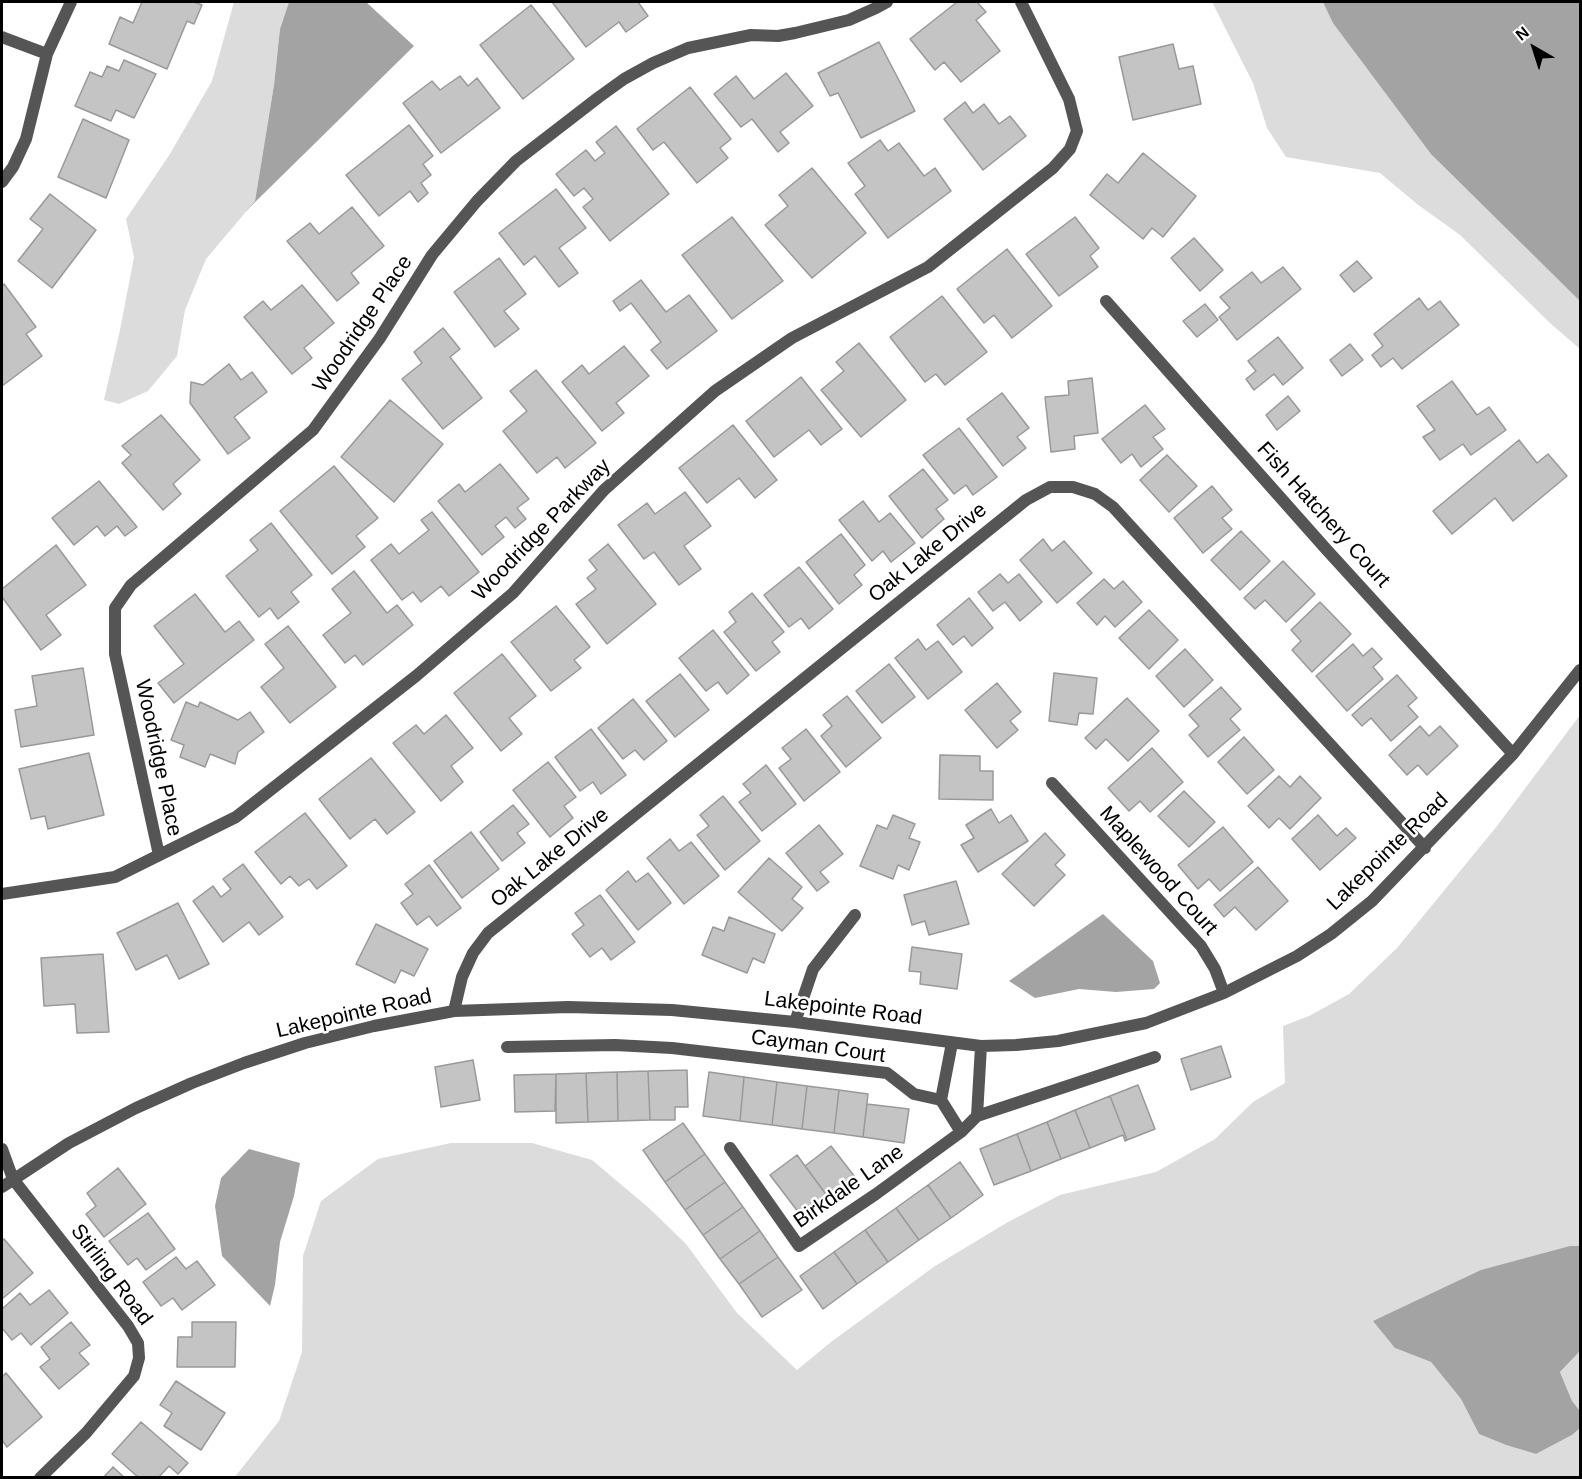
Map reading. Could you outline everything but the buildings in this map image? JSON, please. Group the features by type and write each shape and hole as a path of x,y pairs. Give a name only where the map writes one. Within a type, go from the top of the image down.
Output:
{"street":[{"path":"2,182 13,167 26,140 47,54 71,2"},
{"name":"Woodridge Place","path":"159,855 115,654 115,608 131,585 313,430 380,338 432,255 477,201 516,161 624,79 688,48 751,35 778,36 795,33 849,20 887,2"},
{"name":"Woodridge Parkway","path":"2,899 115,877 236,817 416,676 513,593 604,490 715,391 792,338 928,267 1053,168 1070,149 1077,131 1069,99 1021,2"},
{"path":"2,37 47,54"},
{"name":"Fish Hatchery Court","path":"1106,301 1326,549 1513,754"},
{"name":"Oak Lake Drive","path":"454,1011 462,977 473,953 488,933 1016,507 1050,487 1074,487 1095,494 1113,507 1425,848"},
{"name":"Lakepointe Road","path":"2,1187 69,1143 136,1108 192,1083 244,1063 316,1040 454,1011 568,1007 649,1009 795,1022 981,1046 1058,1041 1146,1023 1224,993 1297,956 1331,934 1372,901 1513,754 1581,669"},
{"name":"Maplewood Court","path":"1052,783 1201,946 1215,969 1224,993"},
{"path":"795,1022 813,969 855,915"},
{"path":"952,1043 941,1100 961,1132 977,1116 1155,1057"},
{"name":"Cayman Court","path":"507,1047 615,1045 672,1048 887,1073 914,1094 941,1100"},
{"path":"977,1116 981,1046"},
{"name":"Birkdale Lane","path":"730,1149 799,1246 961,1132"},
{"name":"Stirling Road","path":"2,1149 13,1179 128,1326 138,1343 139,1358 134,1376 86,1433 40,1478"}],"shaded area":[{"path":"234,2 289,2 280,29 274,85 255,201 206,259 185,310 177,356 148,391 119,404 104,400 134,257 126,219 170,154 212,81"},
{"path":"289,2 366,2 414,46 245,212 255,201 274,85 280,29"},
{"path":"1212,2 1371,2 1580,244 1580,349 1550,323 1460,235 1417,204 1380,173 1286,157 1267,128 1253,83"},
{"path":"1323,2 1580,2 1580,301 1431,154 1333,23"},
{"path":"1580,715 1580,1246 1570,1246 1395,1348 1431,1362 1461,1399 1479,1434 1536,1454 1572,1435 1580,1428 1580,1477 234,1478 279,1421 302,1352 303,1256 321,1201 378,1159 451,1143 532,1143 592,1160 649,1208 686,1244 737,1313 797,1370 831,1342 935,1266 1008,1222 1060,1195 1156,1172 1215,1139 1253,1102 1285,1083 1283,1026 1309,1016 1349,994 1397,948 1497,826"},
{"path":"1103,914 1153,961 1160,983 1154,989 1116,992 1079,989 1035,998 1009,981"},
{"path":"249,1149 300,1163 294,1196 280,1242 270,1306 222,1256 215,1206 221,1178"},
{"path":"1570,1246 1580,1246 1580,1351 1560,1372 1572,1401 1580,1411 1580,1428 1572,1435 1536,1454 1479,1434 1461,1399 1431,1362 1395,1348 1373,1321 1481,1270"},
{"path":"1580,1351 1580,1411 1572,1401 1560,1372"}]}
